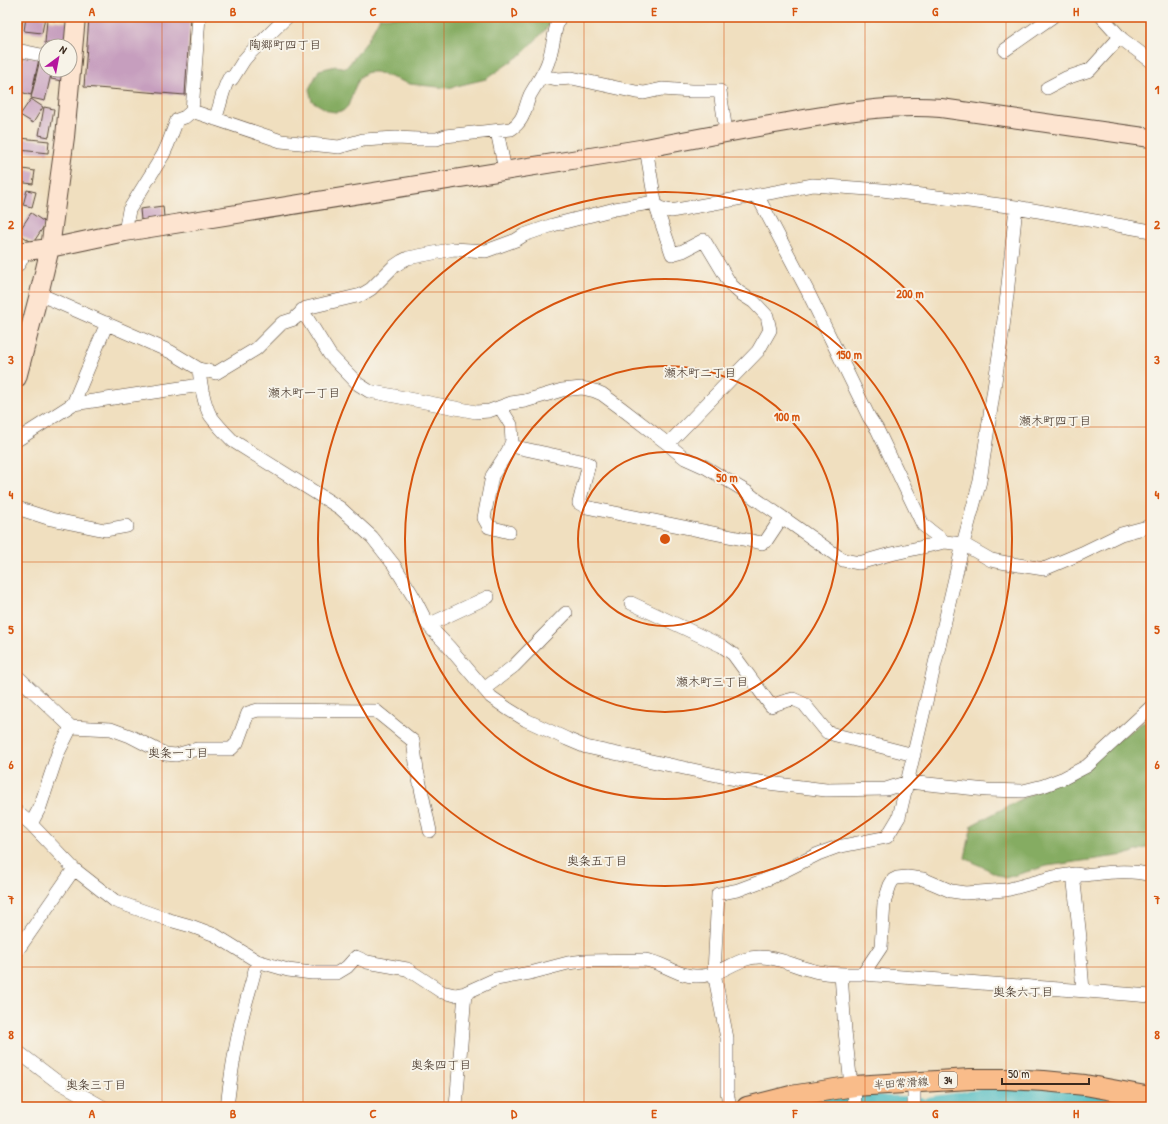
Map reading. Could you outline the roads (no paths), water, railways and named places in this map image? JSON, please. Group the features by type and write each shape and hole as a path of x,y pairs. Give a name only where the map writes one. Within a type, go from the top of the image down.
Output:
{"main road":[{"name":"半田常滑線","path":"747,1107 791,1096 854,1097 914,1094 970,1079 1044,1081 1085,1085 1151,1097"}],"street":[{"path":"74,38 76,17"},
{"path":"125,232 129,210 163,155 177,120 185,117 192,111 200,17"},
{"path":"216,118 223,92 229,78 232,78 247,57 287,17"},
{"path":"192,111 281,141 339,147 363,140 396,138 437,139 445,136 511,129 518,125 523,116 530,95 542,76 548,62 559,17"},
{"path":"1005,50 1052,17"},
{"path":"1102,17 1120,37 1151,60"},
{"path":"1048,88 1066,78 1090,70 1120,37"},
{"path":"17,50 38,54"},
{"path":"542,76 558,79 572,78 636,92 662,89 720,91 726,132"},
{"path":"17,378 40,294 50,248 65,137 70,78"},
{"path":"20,256 125,232 646,148 726,132 849,111 921,106 1151,138"},
{"path":"497,131 505,170"},
{"path":"646,148 655,204 672,254 683,251 704,240 731,285 754,302 767,316 770,330 758,351 668,444"},
{"path":"40,294 171,352 199,369 216,373 256,349 282,324 294,318 302,310 313,305 361,295 371,290 393,267 408,258 454,249 486,251 553,225 615,209 655,204 671,211 813,185 882,190 1016,207 1151,231"},
{"path":"757,195 807,290 869,417 877,429 923,525 945,542"},
{"path":"730,1107 728,1092 727,1038 714,973 718,894 738,890 770,878 837,846 887,837 899,817 963,544 980,481 1003,327 1016,207"},
{"path":"302,310 330,355 358,384 369,391 476,412 489,411 511,403 525,401 573,388 589,389 602,394 685,458 705,467 747,492 843,560 859,563 945,542 963,544 991,560 1044,569 1121,534 1151,526"},
{"path":"73,404 107,324"},
{"path":"199,369 201,385 210,414 220,428 233,441 340,508 372,537 394,564 428,625 449,647 491,697 508,710 526,720 586,747 735,779 826,790 886,789 908,782 987,790 1023,791 1043,786 1087,766 1151,707"},
{"path":"17,440 73,404 201,385"},
{"path":"500,407 511,425 512,441 511,446 492,476 484,518 489,526 509,532"},
{"path":"511,446 581,461 588,464 579,503 586,507 762,543 766,541 782,517"},
{"path":"17,508 51,519 105,530 127,526"},
{"path":"428,625 488,597"},
{"path":"631,602 722,646 733,654 771,706 793,699 804,704 827,732 836,736 914,755"},
{"path":"484,689 514,666 566,612"},
{"path":"17,676 71,727 111,729 130,736 165,754 176,755 197,749 232,749 237,743 248,713 258,710 376,711 413,741 417,770 430,831"},
{"path":"31,824 40,807 58,753 71,727"},
{"path":"17,812 31,824 74,869 115,901 166,920 191,926 216,935 258,961 288,970 337,974 347,967 356,957 367,962 407,969 442,992 455,995 496,978 530,973 568,963 584,961 653,961 684,975 696,976 714,973 744,959 761,957 787,961 798,967 813,971 841,974 863,974 1151,996"},
{"path":"17,951 74,869"},
{"path":"863,974 881,947 884,904 890,885 893,880 897,878 907,877 923,879 951,891 965,893 1006,890 1054,877 1075,874 1138,872 1151,875"},
{"path":"1075,874 1074,883 1080,938 1079,942 1083,990"},
{"path":"227,1107 233,1061 245,1006 251,990 258,961"},
{"path":"841,974 845,1030 854,1097"},
{"path":"456,1107 465,992"},
{"path":"17,1051 55,1080 104,1107"}],"waterway":[{"path":"932,1107 1004,1096 1027,1095 1104,1107"},
{"path":"808,1107 832,1101 884,1106 918,1107"}],"district":[{"name":"陶郷町四丁目","path":"285,45"},
{"name":"瀬木町二丁目","path":"700,373"},
{"name":"瀬木町一丁目","path":"304,393"},
{"name":"瀬木町四丁目","path":"1055,421"},
{"name":"瀬木町三丁目","path":"712,682"},
{"name":"奥条一丁目","path":"178,753"},
{"name":"奥条五丁目","path":"597,861"},
{"name":"奥条六丁目","path":"1023,992"},
{"name":"奥条四丁目","path":"441,1065"},
{"name":"奥条三丁目","path":"96,1085"}]}
